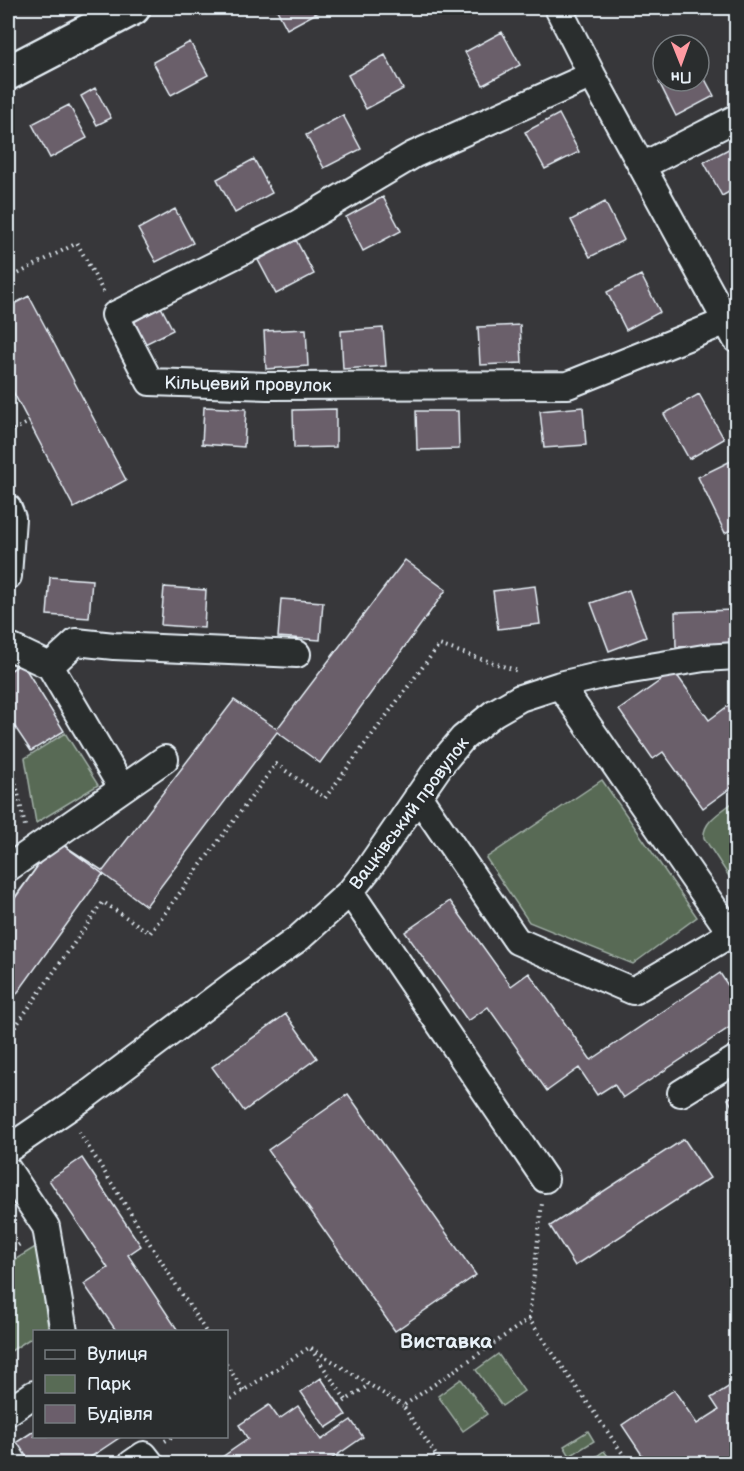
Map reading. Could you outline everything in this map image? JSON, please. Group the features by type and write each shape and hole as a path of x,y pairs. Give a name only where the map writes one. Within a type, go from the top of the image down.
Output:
{"street":[{"path":"8,74 134,8"},
{"path":"558,8 592,75 732,330"},
{"path":"115,315 297,225 413,155 592,75"},
{"path":"642,166 736,118"},
{"name":"Кільцевий провулок","path":"115,315 150,382 267,386 568,385 732,330"},
{"path":"8,508 12,518 8,576"},
{"path":"50,666 76,642 114,646 297,654"},
{"path":"8,646 50,666 122,788"},
{"name":"Вацківський провулок","path":"8,1149 65,1110 299,938 350,892 418,796 463,738 494,713 520,698 560,686 638,668 704,658 736,656"},
{"path":"418,796 517,941 633,991 734,936 560,686"},
{"path":"8,868 165,759"},
{"path":"350,892 545,1179"},
{"path":"681,1093 736,1059"},
{"path":"8,1170 46,1227 64,1330"},
{"path":"8,1412 33,1395"},
{"path":"131,1464 144,1455 151,1464"}],"path":[{"path":"8,279 77,243 115,315"},
{"path":"8,433 28,422"},
{"path":"8,1037 103,902 150,933 276,764 324,798 439,645 560,686"},
{"path":"8,748 30,853"},
{"path":"65,1110 205,1330"},
{"path":"545,1179 529,1319 630,1464"},
{"path":"403,1406 529,1319"},
{"path":"310,1347 403,1406 442,1464"},
{"path":"228,1401 310,1347"},
{"path":"310,1347 346,1400"},
{"path":"228,1367 244,1391"},
{"path":"339,1404 369,1385"}],"green space":[{"path":"65,733 98,785 36,823 25,758"},
{"path":"602,780 697,917 633,964 529,922 486,858"},
{"path":"736,800 736,887 704,838 704,832 710,821"},
{"path":"37,1246 48,1327 43,1330 33,1330 33,1337 8,1353 8,1264"},
{"path":"498,1354 524,1391 502,1406 476,1370"},
{"path":"461,1379 487,1414 463,1431 438,1396"},
{"path":"588,1431 594,1441 570,1456 564,1446"},
{"path":"604,1451 613,1463 587,1463"}],"building":[{"path":"276,8 323,8 324,9 287,29"},
{"path":"502,32 520,65 483,85 465,52"},
{"path":"190,42 208,75 171,95 153,62"},
{"path":"385,55 403,89 366,109 348,75"},
{"path":"95,88 111,118 97,125 81,96"},
{"path":"711,90 714,96 676,116 664,93 711,93"},
{"path":"69,105 87,138 50,158 32,124"},
{"path":"559,114 579,152 545,169 525,132"},
{"path":"343,115 361,149 324,168 306,135"},
{"path":"736,145 736,188 722,196 704,162"},
{"path":"254,159 272,193 235,213 217,179"},
{"path":"383,197 401,231 363,251 346,217"},
{"path":"605,202 624,240 590,257 571,220"},
{"path":"175,209 193,243 156,262 138,229"},
{"path":"296,240 314,274 276,294 258,260"},
{"path":"641,275 660,312 626,330 607,292"},
{"path":"29,296 126,480 74,508 8,382 8,307"},
{"path":"161,307 173,330 141,346 130,324"},
{"path":"520,325 522,363 480,365 478,327"},
{"path":"383,328 386,366 343,369 341,331"},
{"path":"306,329 308,366 266,369 264,331"},
{"path":"699,394 724,439 689,459 664,414"},
{"path":"204,407 246,409 244,447 202,444"},
{"path":"583,407 586,445 544,448 540,411"},
{"path":"336,409 336,447 294,448 293,410"},
{"path":"416,411 458,411 459,449 417,450"},
{"path":"735,459 736,527 725,533 698,477"},
{"path":"405,560 446,590 320,763 277,732 146,906 103,874 8,1006 8,907 56,840 103,871 234,700 277,729"},
{"path":"50,577 92,580 89,618 47,615"},
{"path":"535,586 540,624 498,629 493,591"},
{"path":"164,587 206,590 204,628 161,625"},
{"path":"629,590 646,637 609,651 591,603"},
{"path":"281,599 323,602 320,640 278,637"},
{"path":"733,610 734,645 676,647 675,612"},
{"path":"22,663 64,731 31,751 15,727 8,731 8,672"},
{"path":"674,671 709,720 736,700 736,784 703,808 663,752 653,759 619,710"},
{"path":"56,840 103,874 8,1006 8,908"},
{"path":"450,901 511,986 529,973 591,1060 720,973 736,998 736,1023 623,1098 614,1084 597,1095 579,1068 547,1091 488,1007 468,1021 405,932"},
{"path":"286,1014 317,1058 244,1111 212,1067"},
{"path":"736,1093 736,1113 728,1099"},
{"path":"348,1094 476,1275 395,1331 268,1150"},
{"path":"684,1139 710,1178 575,1266 550,1226"},
{"path":"82,1158 141,1246 128,1255 178,1330 116,1330 84,1284 108,1268 49,1180"},
{"path":"321,1378 346,1415 326,1428 301,1392"},
{"path":"736,1382 736,1464 648,1464 622,1425 674,1390 697,1424 719,1410 711,1398"},
{"path":"269,1405 279,1419 298,1406 321,1440 351,1420 363,1437 324,1464 212,1464 248,1439 239,1425"},
{"path":"33,1432 33,1438 119,1438 80,1464 31,1464 17,1442"}],"district":[{"name":"Виставка","path":"446,1341"}]}
